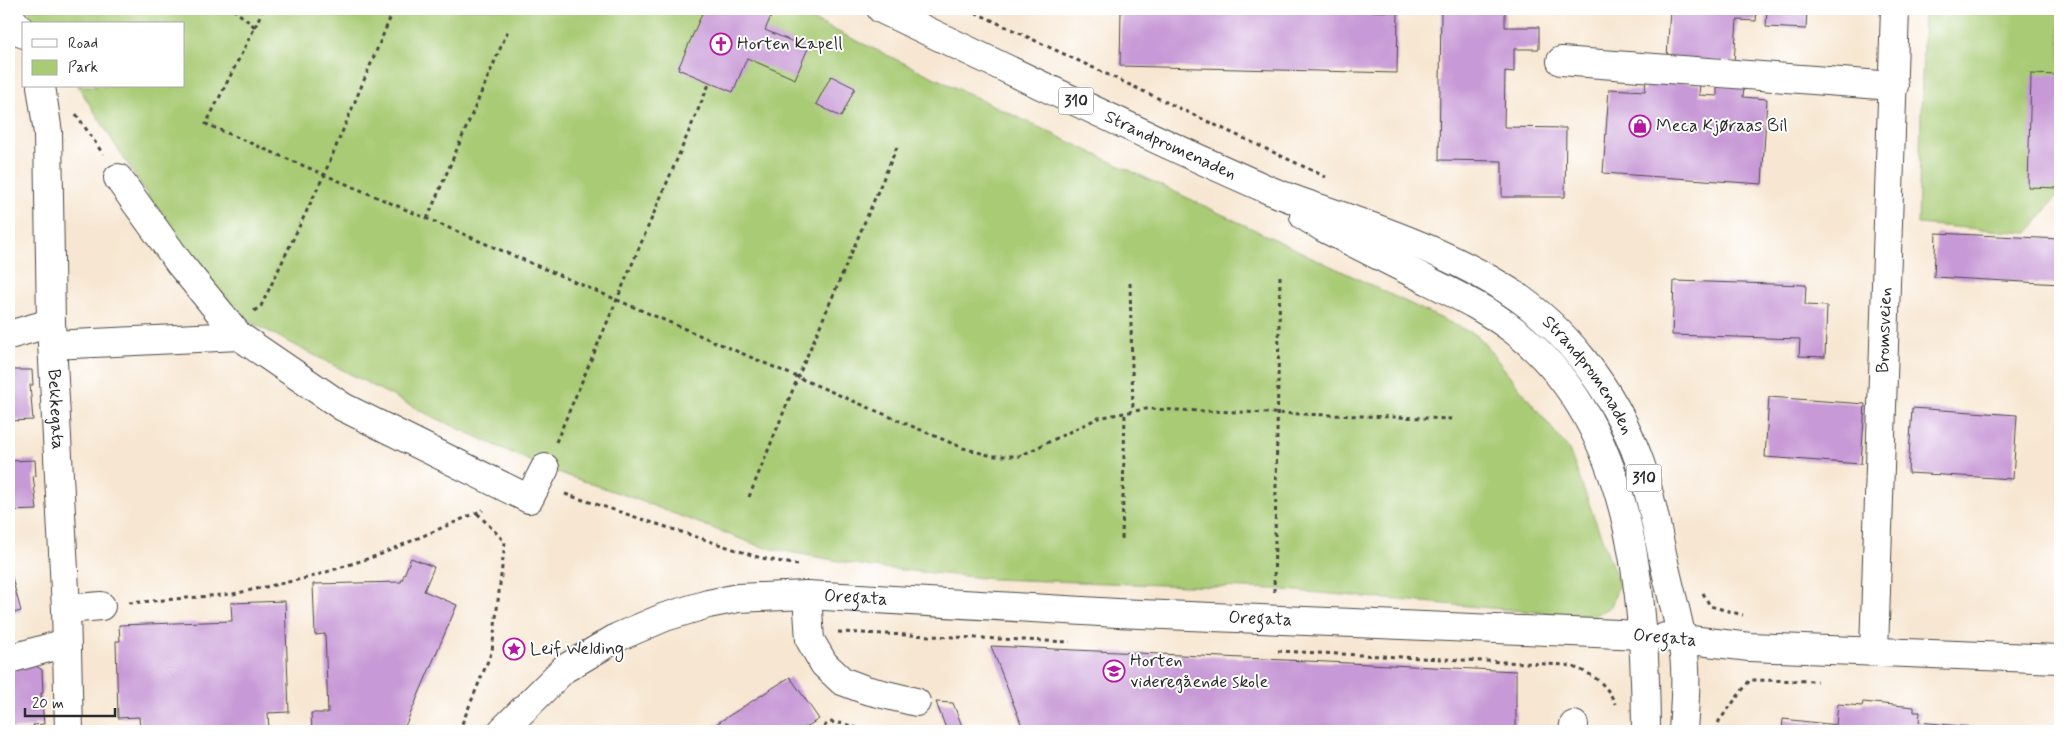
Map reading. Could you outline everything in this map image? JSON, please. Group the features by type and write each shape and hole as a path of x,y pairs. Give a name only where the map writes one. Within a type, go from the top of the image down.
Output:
{"main road":[{"name":"Strandpromenaden","path":"881,9 1271,191 1362,223 1465,266 1497,283 1530,306 1563,335 1613,403 1623,421 1640,463 1651,499 1682,639 1685,686 1683,731"},
{"name":"Bromsveien","path":"1874,651 1894,86 1895,9"},
{"path":"9,16 22,32"},
{"path":"1561,61 1894,86"},
{"name":"Bekkegata","path":"41,88 48,133 52,334 66,609 69,731"},
{"path":"118,178 180,264 244,325 344,407 530,499 545,468"},
{"name":"Strandpromenaden","path":"1271,191 1324,228 1456,293 1497,318 1531,346 1573,393 1591,422 1613,474 1637,571 1646,731"},
{"path":"9,335 244,325"},
{"path":"807,595 810,640 824,664 842,681 866,690 916,702"},
{"name":"Oregata","path":"502,731 564,669 618,637 665,617 708,604 738,598 807,595 1116,613 1642,635 1750,647 2060,659"},
{"path":"66,609 101,606"},
{"path":"9,659 66,643"}],"path":[{"path":"233,9 255,27"},
{"path":"263,9 206,124 963,448 992,456 1020,456 1098,418 1145,409 1454,419"},
{"path":"244,325 261,306 324,175 394,9"},
{"path":"427,219 509,28"},
{"path":"545,468 710,82"},
{"path":"71,106 118,178"},
{"path":"749,497 798,377 897,147"},
{"path":"1274,596 1280,276"},
{"path":"1130,283 1133,411"},
{"path":"1122,539 1125,413"},
{"path":"459,731 492,651 505,542 476,511"},
{"path":"809,631 1073,642"},
{"path":"1269,651 1566,665 1594,676 1609,692 1618,710"},
{"path":"1718,731 1719,721 1750,680 1818,681"},
{"path":"817,731 830,722 845,724 866,731"}],"green space":[{"path":"26,9 790,9 1478,336 1569,450 1619,584 1611,606 1593,617 1274,589 993,579 872,567 762,547 630,497 545,468 427,414 243,318 167,226 79,88 185,88 185,22 36,22"},
{"path":"1924,9 2060,9 2060,192 2028,233 1918,224"}],"building":[{"name":"Horten Kapell","path":"704,9 759,9 772,14 765,30 808,48 795,79 747,58 733,92 678,69"},
{"path":"1121,9 1300,9 1398,12 1397,73 1120,66"},
{"path":"1441,9 1505,9 1505,27 1539,27 1539,49 1514,49 1514,72 1505,71 1504,127 1566,128 1565,197 1502,197 1502,161 1439,160"},
{"path":"1670,9 1757,9 1756,21 1737,20 1734,62 1667,58"},
{"path":"1767,9 1807,9 1806,29 1766,27"},
{"path":"2031,74 2060,75 2060,188 2028,187"},
{"path":"831,76 855,88 841,117 816,104"},
{"path":"1646,80 1700,84 1699,95 1717,96 1717,85 1744,87 1743,97 1767,99 1762,184 1603,173 1609,89 1645,91"},
{"path":"1936,233 2060,239 2060,284 1934,277"},
{"path":"1674,281 1806,285 1805,305 1827,306 1825,357 1799,356 1800,339 1672,335"},
{"path":"9,370 32,370 33,385 30,385 33,420 9,421"},
{"path":"1769,397 1865,404 1861,464 1765,457"},
{"path":"1912,408 2017,415 2013,479 1908,473"},
{"path":"35,460 36,476 33,475 37,510 9,511 9,461"},
{"path":"411,558 434,567 424,591 457,605 403,731 312,731 311,713 328,713 325,634 315,635 313,584 401,582"},
{"path":"11,574 21,611 9,614 9,575"},
{"path":"285,601 289,712 268,713 269,730 140,731 139,717 118,718 116,641 120,641 119,625 232,621 231,603"},
{"path":"991,646 1516,671 1516,731 1024,731"},
{"path":"32,663 42,670 43,693 41,693 44,724 33,725 34,727 9,729 9,670"},
{"path":"790,677 819,719 800,731 705,731"},
{"path":"936,702 953,703 964,731 947,731"},
{"path":"1863,702 1914,707 1914,712 1920,712 1919,722 1969,727 1968,731 1782,731 1783,719 1836,725 1838,704 1862,706"}],"place":[{"name":"Horten Kapell","path":"721,44"},
{"name":"Meca Kjøraas Bil","path":"1640,126"},
{"name":"Leif Welding","path":"514,649"},
{"name":"Horten videregående skole","path":"1114,671"}]}
